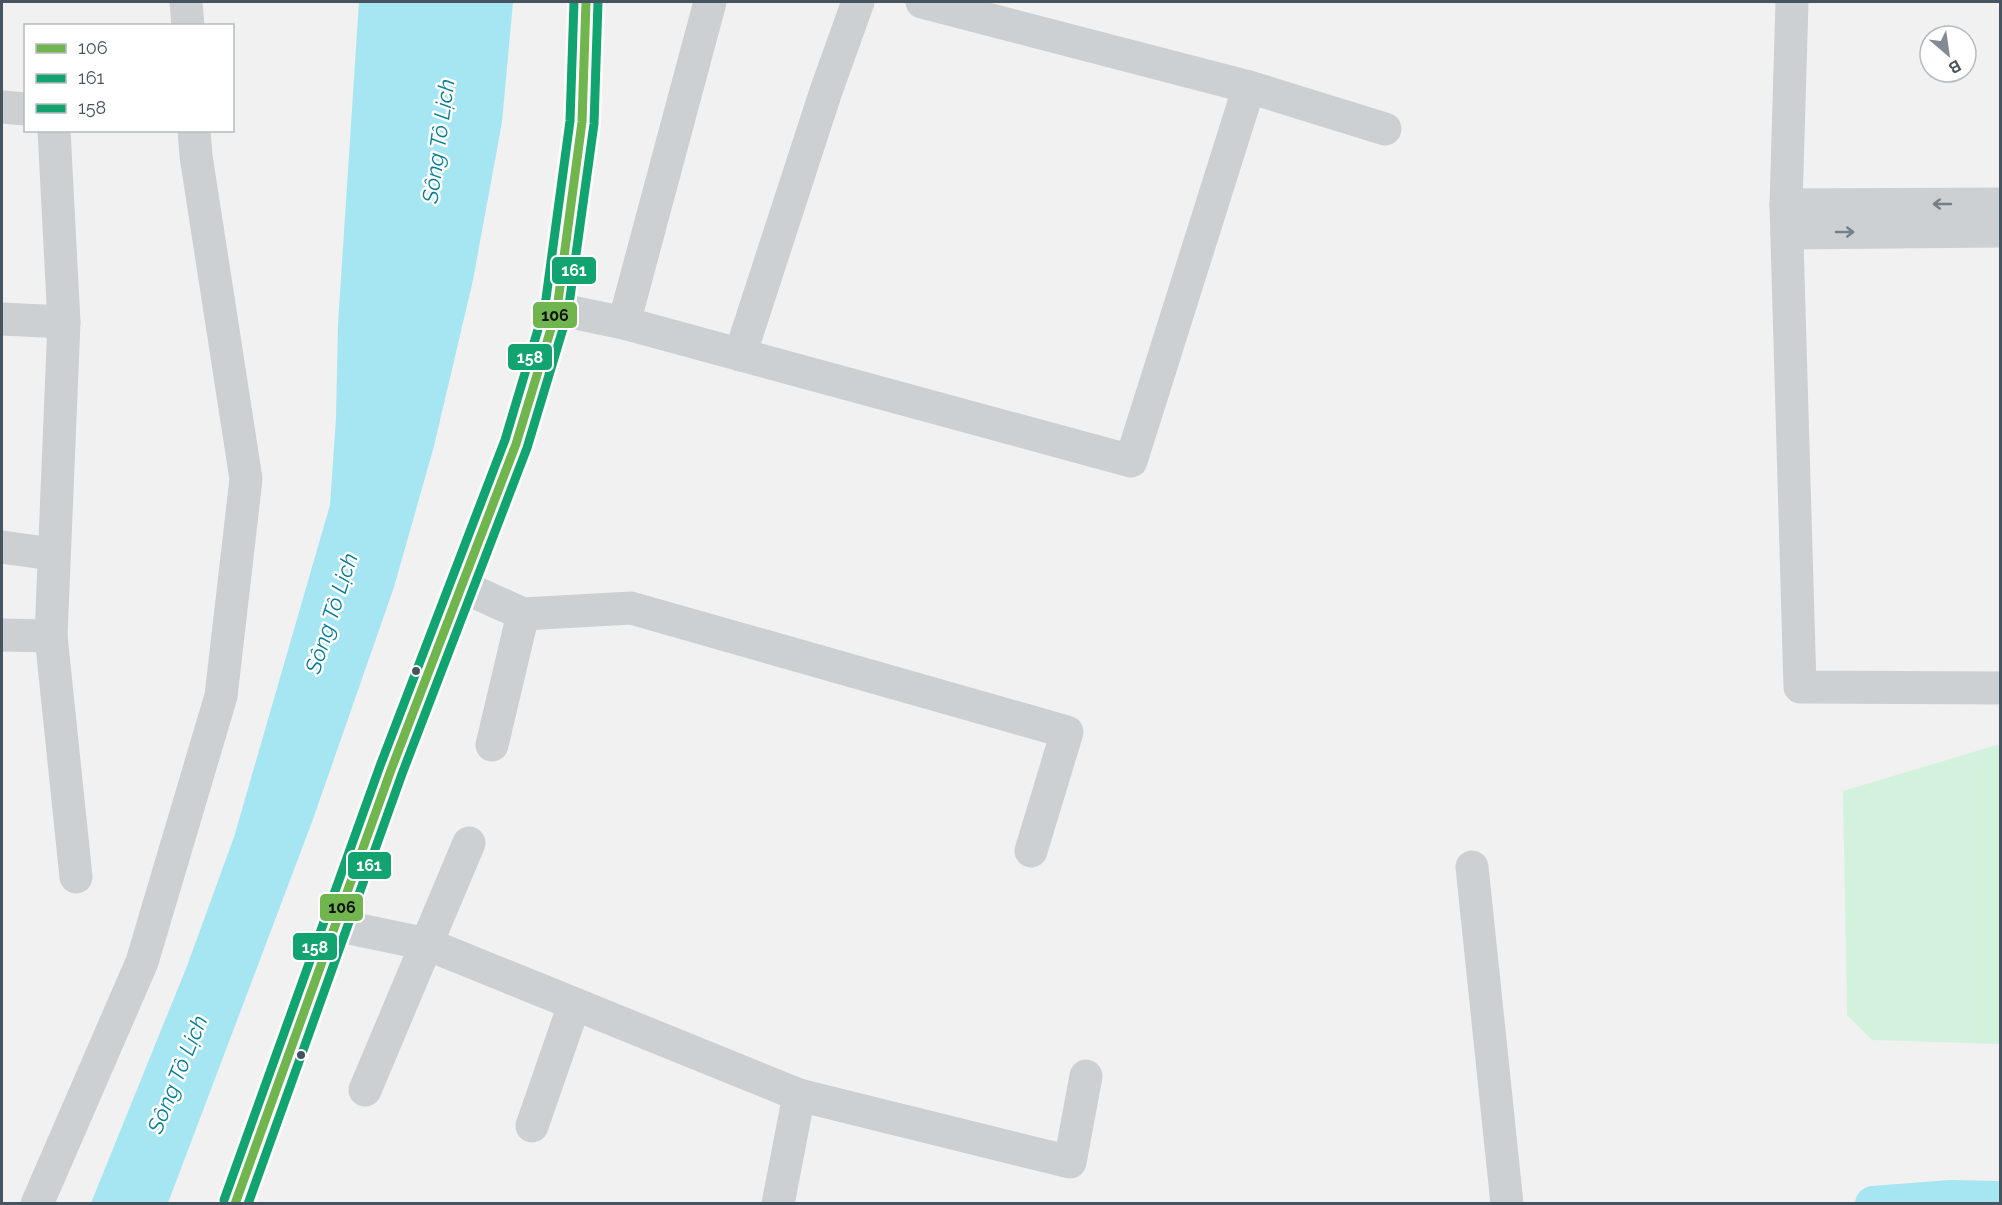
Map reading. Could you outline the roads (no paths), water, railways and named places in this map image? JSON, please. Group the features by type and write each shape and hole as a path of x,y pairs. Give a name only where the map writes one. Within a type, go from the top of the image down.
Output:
{"main road":[{"path":"235,1203 335,925 516,444 557,309 582,122 586,2"}],"street":[{"path":"186,2 188,24"},
{"path":"624,323 710,2"},
{"path":"740,355 825,92 858,2"},
{"path":"922,2 1250,87 1385,129"},
{"path":"1792,2 1786,219 1800,687 2001,688"},
{"path":"557,309 624,323 1131,461 1250,87"},
{"path":"2,108 24,109"},
{"path":"54,132 64,322 52,554 51,636 76,877"},
{"path":"37,1203 142,962 221,696 246,479 194,132"},
{"path":"1786,219 2001,204"},
{"path":"1786,219 2001,231"},
{"path":"2,319 64,322"},
{"path":"2,547 52,554"},
{"path":"461,586 524,614 631,608 1067,732 1031,851"},
{"path":"492,745 524,614"},
{"path":"2,635 51,636"},
{"path":"365,1090 469,843"},
{"path":"1472,867 1507,1203"},
{"path":"335,925 427,944 799,1095 1070,1162 1086,1076"},
{"path":"532,1126 574,1005"},
{"path":"778,1203 799,1095"}],"water":[{"name":"Sông Tô Lịch","path":"359,2 513,2 502,122 473,280 434,446 394,587 312,822 168,1203 91,1203 187,966 234,837 330,505 336,418 338,324"}],"waterway":[{"path":"1873,1204 1951,1198 2000,1199"}]}
